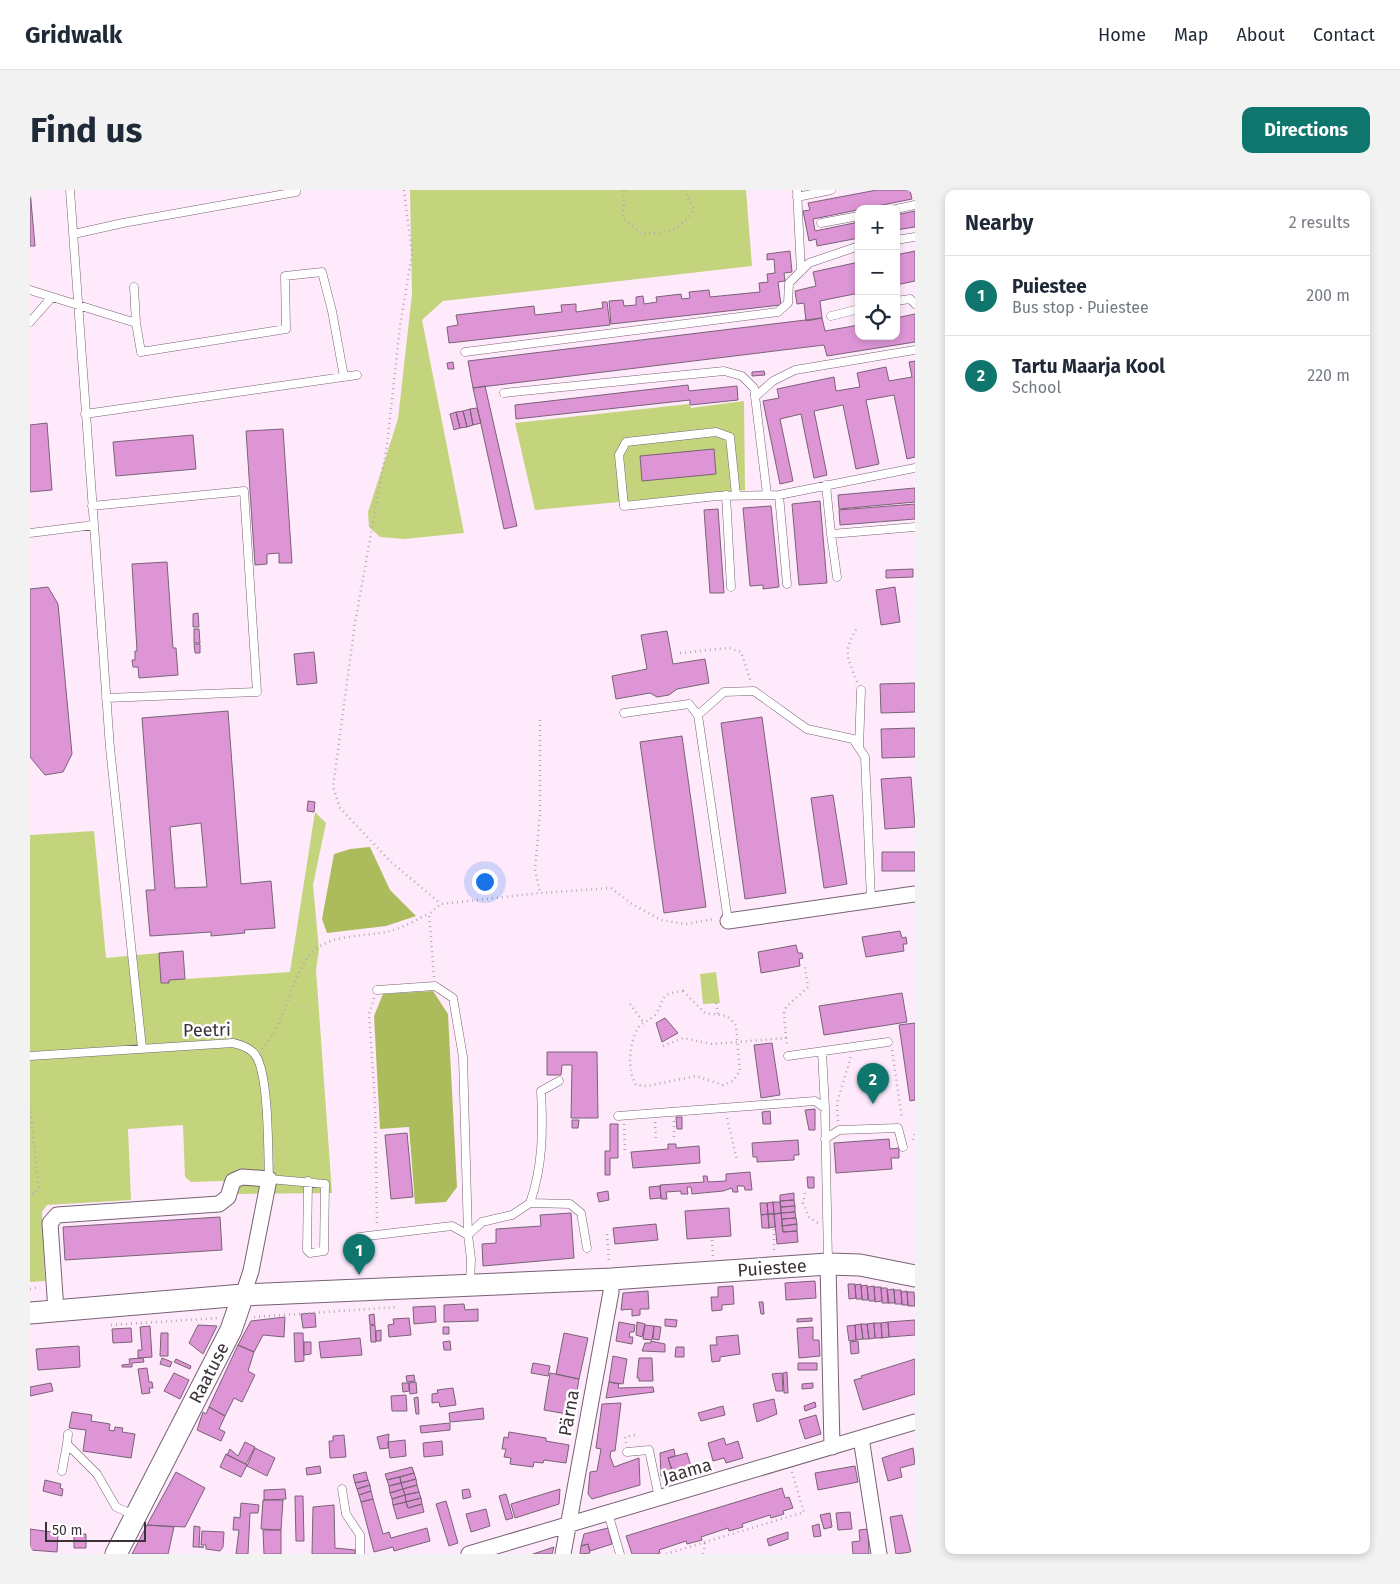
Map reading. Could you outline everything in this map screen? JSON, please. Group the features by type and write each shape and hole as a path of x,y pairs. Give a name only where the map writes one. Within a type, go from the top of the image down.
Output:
{"main road":[{"name":"Puiestee","path":"30,1313 243,1294 611,1279 828,1264 860,1265 915,1276"},
{"name":"Raatuse","path":"116,1554 231,1330 243,1294"}],"street":[{"path":"728,921 915,894"},
{"path":"56,1310 50,1223 57,1215 219,1204 228,1197 233,1181 242,1177 269,1179"},
{"name":"Raatuse","path":"243,1294 251,1271 269,1179"},
{"path":"828,1264 832,1447"},
{"name":"Pärna","path":"563,1554 611,1279"},
{"name":"Jaama","path":"469,1554 915,1422"},
{"path":"861,1438 879,1554"}],"lane":[{"path":"70,190 106,698 142,1048"},
{"path":"74,234 123,223 296,192 296,190"},
{"path":"801,271 797,193 831,190"},
{"path":"900,208 915,205"},
{"path":"821,223 855,217"},
{"path":"900,239 915,237"},
{"path":"465,352 778,312 788,303 790,283 809,263 855,247"},
{"path":"134,287 136,323 141,352 286,329 285,276 322,272 332,311 344,377"},
{"path":"30,290 136,323"},
{"path":"30,322 52,297"},
{"path":"900,300 910,299 915,304"},
{"path":"831,316 855,310"},
{"path":"755,397 773,381 795,370 915,350"},
{"path":"504,393 724,371 742,376 754,388 767,494"},
{"path":"85,414 357,375"},
{"path":"736,495 730,437 716,432 626,442 619,455 624,506 736,495 779,495 915,468"},
{"path":"826,485 837,577"},
{"path":"92,506 244,491 257,692 106,698"},
{"path":"779,495 787,584"},
{"path":"726,496 732,587"},
{"path":"30,533 94,525"},
{"path":"832,534 915,527"},
{"path":"859,748 861,690"},
{"path":"698,715 724,692 754,691 807,729 853,739 865,757 871,899"},
{"path":"624,713 689,704 698,715 728,921"},
{"path":"377,990 435,986 453,998 463,1057 468,1235 471,1259 470,1286"},
{"path":"788,1056 888,1042"},
{"name":"Peetri","path":"30,1056 233,1043 246,1046 256,1056"},
{"path":"822,1052 826,1139 828,1264"},
{"path":"256,1056 263,1074 269,1179 308,1181 324,1184 324,1251 310,1253 307,1250 306,1237 308,1181"},
{"path":"530,1203 538,1180 543,1136 541,1091 560,1081"},
{"path":"621,1116 815,1102 825,1108"},
{"path":"826,1139 839,1130 898,1128 904,1147"},
{"path":"468,1235 482,1222 512,1215 530,1203 570,1204 581,1213 587,1248"},
{"path":"359,1237 452,1226 468,1235"},
{"path":"62,1471 68,1434"},
{"path":"66,1444 97,1474 116,1507 136,1516"},
{"path":"626,1452 649,1450 659,1498"},
{"path":"342,1489 346,1514 360,1535 360,1554"},
{"path":"608,1514 620,1554"}],"path":[{"path":"404,190 412,254 400,326 386,445 355,623 333,786 340,808 390,861 441,904"},
{"path":"624,190 623,218 642,234 666,232 685,223 694,210 684,190"},
{"path":"858,626 846,646 848,660 861,690"},
{"path":"680,653 728,648 740,652 748,668 754,691"},
{"path":"540,720 540,813 535,870 540,893"},
{"path":"256,1056 268,1043 306,960 315,950 327,941 392,931 429,914 441,904 540,893 611,888 632,904 661,920 686,924 712,918 728,921"},
{"path":"429,914 435,986"},
{"path":"788,1056 784,1013 786,1007 808,987 805,966"},
{"path":"376,1235 376,1146 369,1014 377,990"},
{"path":"682,991 705,1013 718,1014 727,1016 736,1025 739,1041 740,1072 733,1081 723,1085 696,1076 647,1086 636,1085 632,1080 632,1040 638,1026 656,1014 660,1000 670,993 682,991"},
{"path":"716,1003 718,1014"},
{"path":"630,1004 644,1023"},
{"path":"663,1046 683,1038 712,1044 786,1038"},
{"path":"888,1042 896,1072 902,1118 898,1128"},
{"path":"839,1130 837,1103 853,1048"},
{"path":"30,1107 39,1189 30,1196"},
{"path":"725,1108 729,1133 737,1160"},
{"path":"673,1112 674,1140"},
{"path":"655,1113 656,1141"},
{"path":"621,1116 625,1150"},
{"path":"805,1193 802,1203 810,1217 828,1232"},
{"path":"774,1229 774,1268"},
{"path":"606,1234 611,1279"},
{"path":"712,1240 713,1260"},
{"path":"625,1437 635,1435"},
{"path":"666,1554 804,1512 788,1461"},
{"path":"704,1554 705,1542"}],"green space":[{"path":"410,190 746,190 752,266 443,301 422,320 464,533 404,539 380,537 369,527 368,512 398,419 412,294"},
{"path":"744,401 745,490 535,510 515,423 689,404 691,408"},
{"path":"315,812 326,823 313,885 319,950 316,970 332,1193 226,1194 223,1181 191,1182 185,1177 183,1125 128,1129 131,1200 47,1205 42,1212 45,1281 30,1282 30,835 94,831 106,958 159,953 185,979 290,972"},
{"path":"370,847 390,890 416,916 386,926 327,933 322,919 334,854 350,849"},
{"path":"716,972 720,1003 703,1004 700,974"},
{"path":"433,991 448,1014 457,1187 446,1202 415,1204 409,1127 380,1129 374,1016 383,994"}],"building":[{"path":"30,190 35,246 30,246"},
{"path":"877,190 910,190 912,199 882,205 855,205 855,211 813,219 815,231 855,223 855,239 817,246 816,239 809,241 803,211 810,210 808,203"},
{"path":"915,211 915,227 900,229 900,214"},
{"path":"790,251 792,272 784,273 785,281 778,282 781,305 611,324 609,301 623,300 624,306 636,305 636,297 643,296 644,304 657,302 656,297 681,294 682,299 690,298 689,292 709,290 710,297 760,292 759,283 768,282 767,274 775,273 774,259 767,260 767,254"},
{"path":"915,251 915,281 900,284 900,254"},
{"path":"855,263 855,294 820,301 822,318 806,321 804,303 797,304 795,291 816,286 813,272"},
{"path":"602,302 607,302 610,325 449,343 447,327 458,325 456,315 534,306 535,315 562,312 561,305 576,304 576,312 603,308"},
{"path":"915,314 915,342 827,356 824,345 473,388 468,361 822,318 825,331 855,326 855,340 900,340 900,317"},
{"path":"915,361 915,457 907,459 894,395 866,400 879,464 856,469 843,405 814,411 827,475 814,478 801,414 780,419 793,481 780,484 763,401 779,398 777,389 834,377 836,391 860,387 857,373 886,367 889,381 912,377 909,362"},
{"path":"453,362 454,369 448,369 447,363"},
{"path":"764,371 765,375 752,376 752,372"},
{"path":"688,385 689,391 737,386 738,400 690,405 690,400 516,419 515,405"},
{"path":"485,386 517,526 504,529 473,388"},
{"path":"477,408 481,423 473,425 470,409"},
{"path":"470,409 473,425 467,427 463,411"},
{"path":"463,411 467,427 460,428 456,412"},
{"path":"456,412 460,428 454,430 450,414"},
{"path":"47,423 52,490 30,492 30,425"},
{"path":"283,429 292,563 279,563 279,553 267,554 267,564 255,565 246,431"},
{"path":"193,435 196,469 116,476 113,442"},
{"path":"714,449 716,474 642,481 640,456"},
{"path":"915,488 915,502 839,509 838,495"},
{"path":"820,501 827,583 799,585 792,504"},
{"path":"915,504 915,519 840,525 839,510"},
{"path":"771,506 779,587 763,589 763,585 750,586 743,508"},
{"path":"718,509 724,593 710,593 704,510"},
{"path":"167,562 173,648 176,648 178,675 139,678 138,667 133,667 132,660 135,660 135,651 137,651 132,564"},
{"path":"913,569 913,577 886,578 886,570"},
{"path":"48,587 58,604 72,754 63,772 45,775 30,757 30,589"},
{"path":"895,587 900,622 881,625 876,590"},
{"path":"198,613 199,627 193,627 193,614"},
{"path":"194,629 199,629 200,643 194,643"},
{"path":"667,631 673,664 705,659 709,683 677,689 669,695 657,697 650,693 616,699 612,676 647,669 641,635"},
{"path":"194,644 200,644 200,653 195,653"},
{"path":"314,652 317,683 297,685 294,654"},
{"path":"915,683 915,712 881,713 880,684"},
{"path":"228,711 241,884 271,881 275,928 244,930 245,933 211,936 211,932 150,936 146,890 155,890 142,718","holes":["201,823 207,887 175,888 170,827"]},
{"path":"762,717 786,893 745,899 721,723"},
{"path":"915,728 915,757 882,758 881,729"},
{"path":"682,736 706,907 664,913 640,742"},
{"path":"911,777 915,827 885,829 881,779"},
{"path":"833,795 847,884 824,888 811,798"},
{"path":"308,801 315,802 314,812 307,811"},
{"path":"882,852 915,852 915,871 882,871"},
{"path":"900,931 902,938 906,937 907,944 903,944 904,951 866,957 862,937"},
{"path":"796,945 798,953 802,953 803,958 799,959 800,966 761,973 758,952"},
{"path":"183,951 185,979 169,980 169,983 161,983 159,953"},
{"path":"902,993 907,1022 824,1035 819,1006"},
{"path":"665,1018 678,1033 662,1042 656,1023"},
{"path":"915,1023 915,1100 910,1101 899,1025"},
{"path":"772,1043 780,1095 761,1098 754,1045"},
{"path":"547,1052 597,1052 598,1118 571,1118 572,1065 562,1065 561,1075 547,1075"},
{"path":"815,1109 815,1130 809,1130 805,1110"},
{"path":"770,1111 771,1124 763,1124 762,1112"},
{"path":"676,1117 682,1117 682,1129 677,1129"},
{"path":"572,1120 579,1120 578,1128 572,1128"},
{"path":"610,1124 618,1124 618,1158 610,1158 610,1175 605,1175 605,1151 610,1151"},
{"path":"407,1133 413,1197 391,1199 385,1135"},
{"path":"889,1139 890,1149 899,1148 899,1158 891,1158 892,1169 836,1173 834,1143"},
{"path":"798,1140 799,1155 794,1155 794,1160 757,1162 757,1157 753,1157 752,1143"},
{"path":"668,1144 676,1144 676,1148 699,1146 700,1163 633,1168 631,1152 668,1149"},
{"path":"750,1172 752,1190 745,1190 744,1186 737,1186 738,1192 733,1192 732,1188 723,1191 692,1194 691,1187 687,1187 688,1194 681,1194 681,1191 666,1192 667,1199 661,1199 660,1185 704,1182 703,1176 707,1176 708,1182 726,1181 726,1174"},
{"path":"807,1177 814,1177 814,1188 808,1188"},
{"path":"660,1186 661,1198 650,1199 649,1187"},
{"path":"608,1191 609,1200 599,1202 597,1193"},
{"path":"794,1193 794,1200 780,1201 780,1195"},
{"path":"794,1200 795,1206 781,1207 780,1201"},
{"path":"773,1202 780,1202 781,1213 774,1214"},
{"path":"773,1202 774,1214 768,1214 767,1203"},
{"path":"760,1203 767,1203 768,1214 761,1215"},
{"path":"795,1206 795,1212 781,1213 781,1207"},
{"path":"729,1208 731,1236 687,1239 685,1211"},
{"path":"795,1212 796,1218 782,1219 781,1213"},
{"path":"571,1213 574,1258 483,1266 482,1244 496,1243 496,1229 541,1226 540,1215"},
{"path":"781,1213 783,1232 797,1231 798,1242 777,1244 774,1214"},
{"path":"768,1214 769,1228 762,1228 761,1215"},
{"path":"768,1214 774,1214 775,1227 769,1228"},
{"path":"220,1217 222,1250 65,1260 63,1227"},
{"path":"796,1218 797,1224 782,1226 782,1219"},
{"path":"656,1224 658,1240 615,1244 613,1228"},
{"path":"797,1224 797,1231 783,1232 782,1226"},
{"path":"815,1281 816,1298 786,1300 785,1283"},
{"path":"848,1284 855,1284 856,1298 849,1299"},
{"path":"861,1284 862,1299 856,1299 855,1285"},
{"path":"867,1285 868,1300 862,1300 861,1286"},
{"path":"733,1286 734,1304 722,1305 722,1310 712,1311 711,1297 718,1297 718,1287"},
{"path":"874,1286 875,1301 869,1301 867,1287"},
{"path":"874,1287 881,1287 882,1301 875,1302"},
{"path":"881,1288 887,1288 889,1303 882,1303"},
{"path":"894,1289 895,1303 888,1303 887,1290"},
{"path":"894,1290 901,1290 902,1304 895,1304"},
{"path":"648,1291 649,1309 640,1309 640,1315 632,1316 632,1309 621,1310 623,1293"},
{"path":"907,1291 908,1305 902,1305 901,1292"},
{"path":"907,1292 914,1292 915,1306 908,1306"},
{"path":"759,1302 763,1302 764,1314 761,1314"},
{"path":"464,1304 465,1310 478,1309 478,1321 444,1322 444,1305"},
{"path":"435,1306 436,1322 414,1324 413,1307"},
{"path":"315,1313 316,1327 303,1328 301,1314"},
{"path":"374,1314 375,1324 370,1325 369,1315"},
{"path":"285,1317 284,1337 263,1335 254,1352 238,1345 251,1321"},
{"path":"409,1318 411,1335 389,1337 388,1325 394,1324 393,1319"},
{"path":"812,1318 812,1321 797,1322 797,1319"},
{"path":"665,1319 677,1320 676,1327 665,1326"},
{"path":"915,1320 915,1335 889,1337 888,1322"},
{"path":"619,1322 635,1325 634,1332 630,1332 629,1337 633,1337 632,1344 616,1341"},
{"path":"637,1322 645,1324 642,1337 636,1335"},
{"path":"888,1322 889,1337 882,1338 881,1323"},
{"path":"874,1323 881,1323 882,1338 875,1338"},
{"path":"874,1323 875,1338 869,1339 867,1324"},
{"path":"861,1324 867,1324 869,1339 863,1339"},
{"path":"861,1324 863,1339 856,1340 855,1325"},
{"path":"198,1325 217,1326 203,1354 189,1343"},
{"path":"375,1325 376,1342 371,1342 370,1326"},
{"path":"645,1325 654,1326 652,1340 643,1339"},
{"path":"855,1325 856,1340 849,1341 847,1326"},
{"path":"150,1326 152,1357 138,1358 138,1350 142,1350 140,1327"},
{"path":"654,1326 661,1327 659,1340 653,1339"},
{"path":"443,1327 449,1327 449,1334 443,1334"},
{"path":"813,1327 813,1340 819,1340 820,1356 799,1358 797,1328"},
{"path":"131,1328 132,1342 113,1343 112,1329"},
{"path":"381,1330 381,1341 376,1341 376,1331"},
{"path":"161,1333 168,1333 168,1356 160,1356"},
{"path":"294,1333 303,1333 304,1361 295,1362"},
{"path":"564,1333 588,1338 579,1379 556,1374"},
{"path":"738,1335 740,1354 720,1357 720,1361 712,1362 710,1345 717,1345 716,1337"},
{"path":"360,1338 362,1355 321,1358 319,1342"},
{"path":"450,1341 451,1350 444,1350 443,1342"},
{"path":"651,1341 665,1344 665,1352 642,1351 645,1343 651,1343"},
{"path":"858,1341 859,1353 851,1354 850,1342"},
{"path":"304,1342 311,1342 311,1354 304,1355"},
{"path":"238,1345 254,1352 248,1371 255,1375 242,1402 234,1398 225,1416 209,1407"},
{"path":"79,1346 80,1367 38,1370 36,1349"},
{"path":"676,1347 684,1347 684,1357 675,1357"},
{"path":"613,1356 627,1359 623,1384 609,1382"},
{"path":"143,1358 144,1362 132,1363 132,1367 122,1367 122,1365 130,1364 129,1359"},
{"path":"162,1358 172,1362 170,1367 160,1364"},
{"path":"639,1358 652,1358 653,1381 639,1381 639,1378 637,1378"},
{"path":"176,1359 191,1366 190,1369 174,1362"},
{"path":"915,1359 915,1394 863,1410 854,1380 862,1378 861,1376"},
{"path":"533,1363 550,1366 548,1376 531,1373"},
{"path":"798,1363 817,1363 817,1370 798,1370"},
{"path":"147,1368 149,1382 152,1382 153,1388 149,1388 150,1393 142,1394 138,1369"},
{"path":"787,1372 788,1393 784,1393 783,1373"},
{"path":"174,1373 189,1380 180,1399 164,1391"},
{"path":"550,1373 579,1379 573,1415 544,1410"},
{"path":"782,1373 783,1391 776,1391 772,1374"},
{"path":"414,1375 415,1381 407,1382 406,1376"},
{"path":"416,1382 417,1393 410,1394 409,1383"},
{"path":"609,1382 619,1384 618,1388 653,1387 654,1392 606,1398"},
{"path":"51,1383 53,1391 30,1396 30,1387"},
{"path":"402,1383 409,1383 409,1391 403,1392"},
{"path":"813,1383 813,1388 802,1389 802,1384"},
{"path":"453,1388 456,1405 440,1407 439,1402 432,1403 432,1394 438,1393 437,1390"},
{"path":"406,1395 407,1411 392,1411 391,1396"},
{"path":"418,1397 419,1414 416,1414 414,1398"},
{"path":"774,1399 777,1414 757,1422 753,1404"},
{"path":"815,1402 816,1407 805,1411 804,1406"},
{"path":"621,1403 615,1451 611,1451 610,1456 614,1467 639,1458 640,1485 592,1499 588,1494 590,1472 597,1471 601,1449 596,1448 602,1404"},
{"path":"723,1406 725,1415 701,1421 698,1413"},
{"path":"209,1407 225,1416 219,1429 225,1432 221,1441 197,1430 203,1412 206,1414"},
{"path":"483,1408 484,1419 450,1422 449,1413"},
{"path":"72,1412 92,1415 91,1421 110,1424 109,1430 114,1431 115,1427 123,1428 122,1432 135,1434 131,1458 83,1451 86,1430 69,1428"},
{"path":"816,1415 821,1434 805,1439 799,1420"},
{"path":"450,1423 450,1430 421,1433 420,1426"},
{"path":"509,1432 546,1438 546,1441 569,1445 566,1463 544,1460 543,1463 534,1462 533,1467 510,1464 511,1458 504,1457 506,1449 502,1449 504,1437 508,1438"},
{"path":"389,1434 388,1448 380,1449 377,1437"},
{"path":"344,1435 346,1457 330,1458 329,1441 333,1441 333,1436"},
{"path":"724,1438 726,1445 738,1441 743,1458 726,1463 724,1458 713,1461 708,1443"},
{"path":"405,1440 406,1456 390,1458 388,1442"},
{"path":"442,1441 443,1455 424,1457 423,1443"},
{"path":"245,1442 255,1447 246,1464 227,1455 230,1449 238,1456"},
{"path":"255,1448 275,1458 267,1476 247,1466"},
{"path":"913,1448 915,1464 900,1468 902,1477 888,1481 882,1458"},
{"path":"674,1449 675,1456 668,1458 673,1472 661,1476 660,1453"},
{"path":"687,1453 693,1473 674,1479 668,1458"},
{"path":"226,1454 247,1465 241,1477 220,1467"},
{"path":"320,1466 321,1473 307,1475 306,1468"},
{"path":"855,1466 858,1482 818,1490 815,1473"},
{"path":"412,1467 414,1473 387,1480 385,1474"},
{"path":"176,1472 205,1488 185,1527 147,1525"},
{"path":"366,1472 368,1480 355,1483 353,1475"},
{"path":"414,1473 416,1479 401,1483 400,1477"},
{"path":"400,1477 401,1483 389,1486 387,1480"},
{"path":"416,1479 417,1485 403,1489 401,1483"},
{"path":"45,1480 61,1484 60,1488 63,1489 62,1496 43,1491"},
{"path":"368,1480 370,1485 357,1489 355,1483"},
{"path":"401,1483 403,1489 390,1493 389,1486"},
{"path":"370,1485 371,1491 359,1495 357,1489"},
{"path":"417,1485 419,1492 405,1495 403,1489"},
{"path":"782,1488 785,1498 789,1497 793,1508 783,1511 784,1514 771,1518 770,1515 742,1524 743,1527 729,1531 728,1528 701,1537 702,1540 687,1544 686,1541 659,1550 660,1553 632,1554 626,1536"},
{"path":"285,1489 286,1499 264,1500 264,1490"},
{"path":"403,1489 405,1495 392,1499 390,1493"},
{"path":"469,1489 471,1497 463,1499 462,1490"},
{"path":"560,1489 559,1504 515,1518 511,1504"},
{"path":"371,1491 373,1499 361,1502 359,1495"},
{"path":"419,1492 421,1498 406,1502 405,1495"},
{"path":"506,1494 513,1518 506,1520 499,1496"},
{"path":"405,1495 406,1502 393,1505 392,1499"},
{"path":"295,1496 303,1496 304,1541 296,1541"},
{"path":"421,1498 422,1504 408,1508 406,1502"},
{"path":"373,1499 383,1534 389,1532 391,1538 427,1528 430,1541 394,1551 393,1547 374,1552 361,1502"},
{"path":"263,1500 283,1500 281,1530 261,1529"},
{"path":"446,1501 458,1543 449,1546 436,1504"},
{"path":"406,1502 408,1508 422,1504 424,1512 397,1519 393,1505"},
{"path":"241,1503 259,1505 258,1513 250,1513 248,1554 236,1554 239,1530 233,1530 234,1517 240,1518"},
{"path":"334,1505 335,1548 355,1550 355,1554 312,1554 313,1507"},
{"path":"486,1509 490,1526 471,1532 466,1514"},
{"path":"850,1512 852,1529 838,1530 836,1513"},
{"path":"830,1513 832,1527 824,1529 820,1515"},
{"path":"902,1515 911,1552 896,1554 890,1517"},
{"path":"819,1524 821,1536 814,1537 812,1526"},
{"path":"147,1525 174,1527 168,1554 132,1554"},
{"path":"194,1526 200,1527 199,1547 193,1547"},
{"path":"608,1528 612,1544 590,1551 588,1544 581,1546 584,1534"},
{"path":"30,1529 58,1533 57,1552 30,1550"},
{"path":"868,1529 869,1554 853,1554 852,1542 860,1541 859,1530"},
{"path":"263,1530 281,1530 281,1554 264,1554"},
{"path":"202,1531 224,1532 223,1547 220,1551 206,1549 206,1545 201,1545"},
{"path":"788,1532 788,1539 769,1546 767,1539"},
{"path":"74,1534 86,1534 86,1548 74,1548"},
{"path":"588,1544 590,1553 580,1554 581,1546"},
{"path":"554,1547 552,1554 533,1554"}],"place":[{"name":"Tartu Maarja Kool","path":"873,1104"},
{"name":"Puiestee","path":"359,1275"}]}
